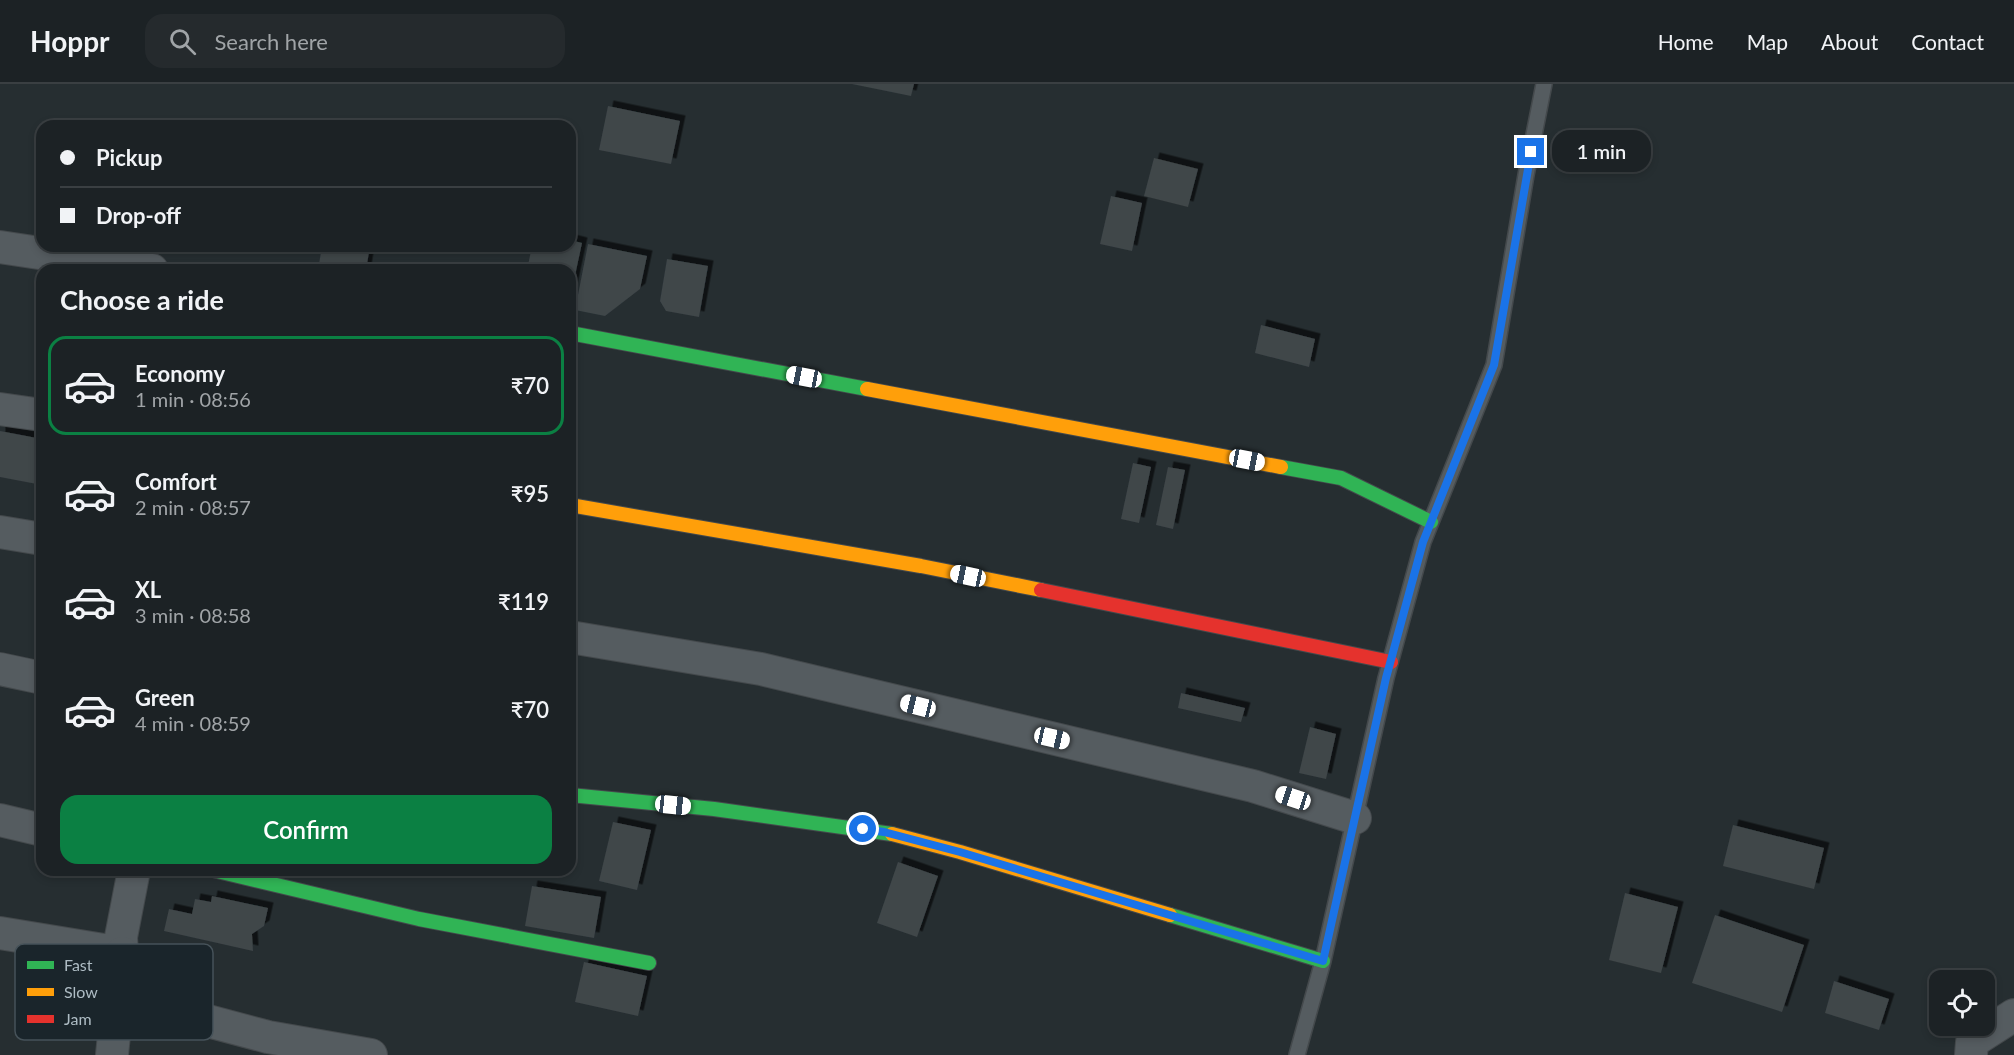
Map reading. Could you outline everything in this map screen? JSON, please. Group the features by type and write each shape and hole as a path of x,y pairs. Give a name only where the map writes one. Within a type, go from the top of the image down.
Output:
{"street":[{"path":"0,247 112,264"},
{"path":"576,334 1341,478 1431,522"},
{"path":"0,409 36,414"},
{"path":"576,506 921,566 1391,662"},
{"path":"0,532 36,539"},
{"path":"576,638 761,669 1252,786 1355,818"},
{"path":"0,669 36,677"},
{"path":"576,796 714,809 884,832 960,852 1323,961"},
{"path":"0,820 36,829"},
{"path":"121,944 133,876"},
{"path":"238,876 419,919 649,963"},
{"path":"0,933 67,944"},
{"path":"1971,1055 1972,1042 2014,1015"},
{"path":"213,1022 268,1036 371,1055"},
{"path":"112,1055 113,1040"}],"lane":[{"path":"1297,1055 1323,961 1391,662 1423,542 1494,365 1544,84"}],"building":[{"path":"852,84 914,84 911,96"},
{"path":"608,106 680,121 671,164 599,150"},
{"path":"1154,158 1198,169 1188,207 1144,196"},
{"path":"1111,196 1142,203 1132,251 1100,244"},
{"path":"36,221 36,239 33,239"},
{"path":"576,242 582,243 576,271 576,264 528,264 531,252 576,252"},
{"path":"588,244 647,256 640,289 605,316 576,310"},
{"path":"321,252 369,252 367,264 319,264"},
{"path":"667,259 708,266 699,317 666,311 660,301"},
{"path":"1261,325 1315,339 1309,367 1255,353"},
{"path":"0,431 36,438 36,484 0,477"},
{"path":"1133,463 1151,467 1139,523 1121,519"},
{"path":"1168,467 1185,470 1173,529 1156,525"},
{"path":"1181,693 1245,708 1241,722 1178,708"},
{"path":"1310,727 1336,734 1326,779 1299,773"},
{"path":"613,822 651,830 637,890 599,881"},
{"path":"1733,825 1824,848 1814,889 1723,866"},
{"path":"898,862 938,876 917,937 877,923"},
{"path":"532,886 601,897 594,938 525,926"},
{"path":"1625,893 1678,907 1661,973 1609,960"},
{"path":"212,896 268,908 264,926 252,934 253,951 164,931 169,909 192,914 195,899 211,902"},
{"path":"1715,915 1804,945 1782,1012 1692,983"},
{"path":"584,962 647,976 638,1016 575,1002"},
{"path":"1834,981 1889,999 1879,1030 1825,1013"}],"traffic: fast":[{"path":"576,334 867,389"},
{"path":"1281,467 1341,478 1431,522"},
{"path":"576,796 714,809 892,834"},
{"path":"238,876 419,919 649,963"},
{"path":"1170,915 1323,961"}],"traffic: slow":[{"path":"867,389 1281,467"},
{"path":"576,506 921,566 1041,590"},
{"path":"892,834 1170,915"}],"traffic: jam":[{"path":"1041,590 1391,662"}],"route":[{"path":"863,829 884,832 960,852 1323,961 1386,678 1423,542 1494,365 1531,152"}]}
